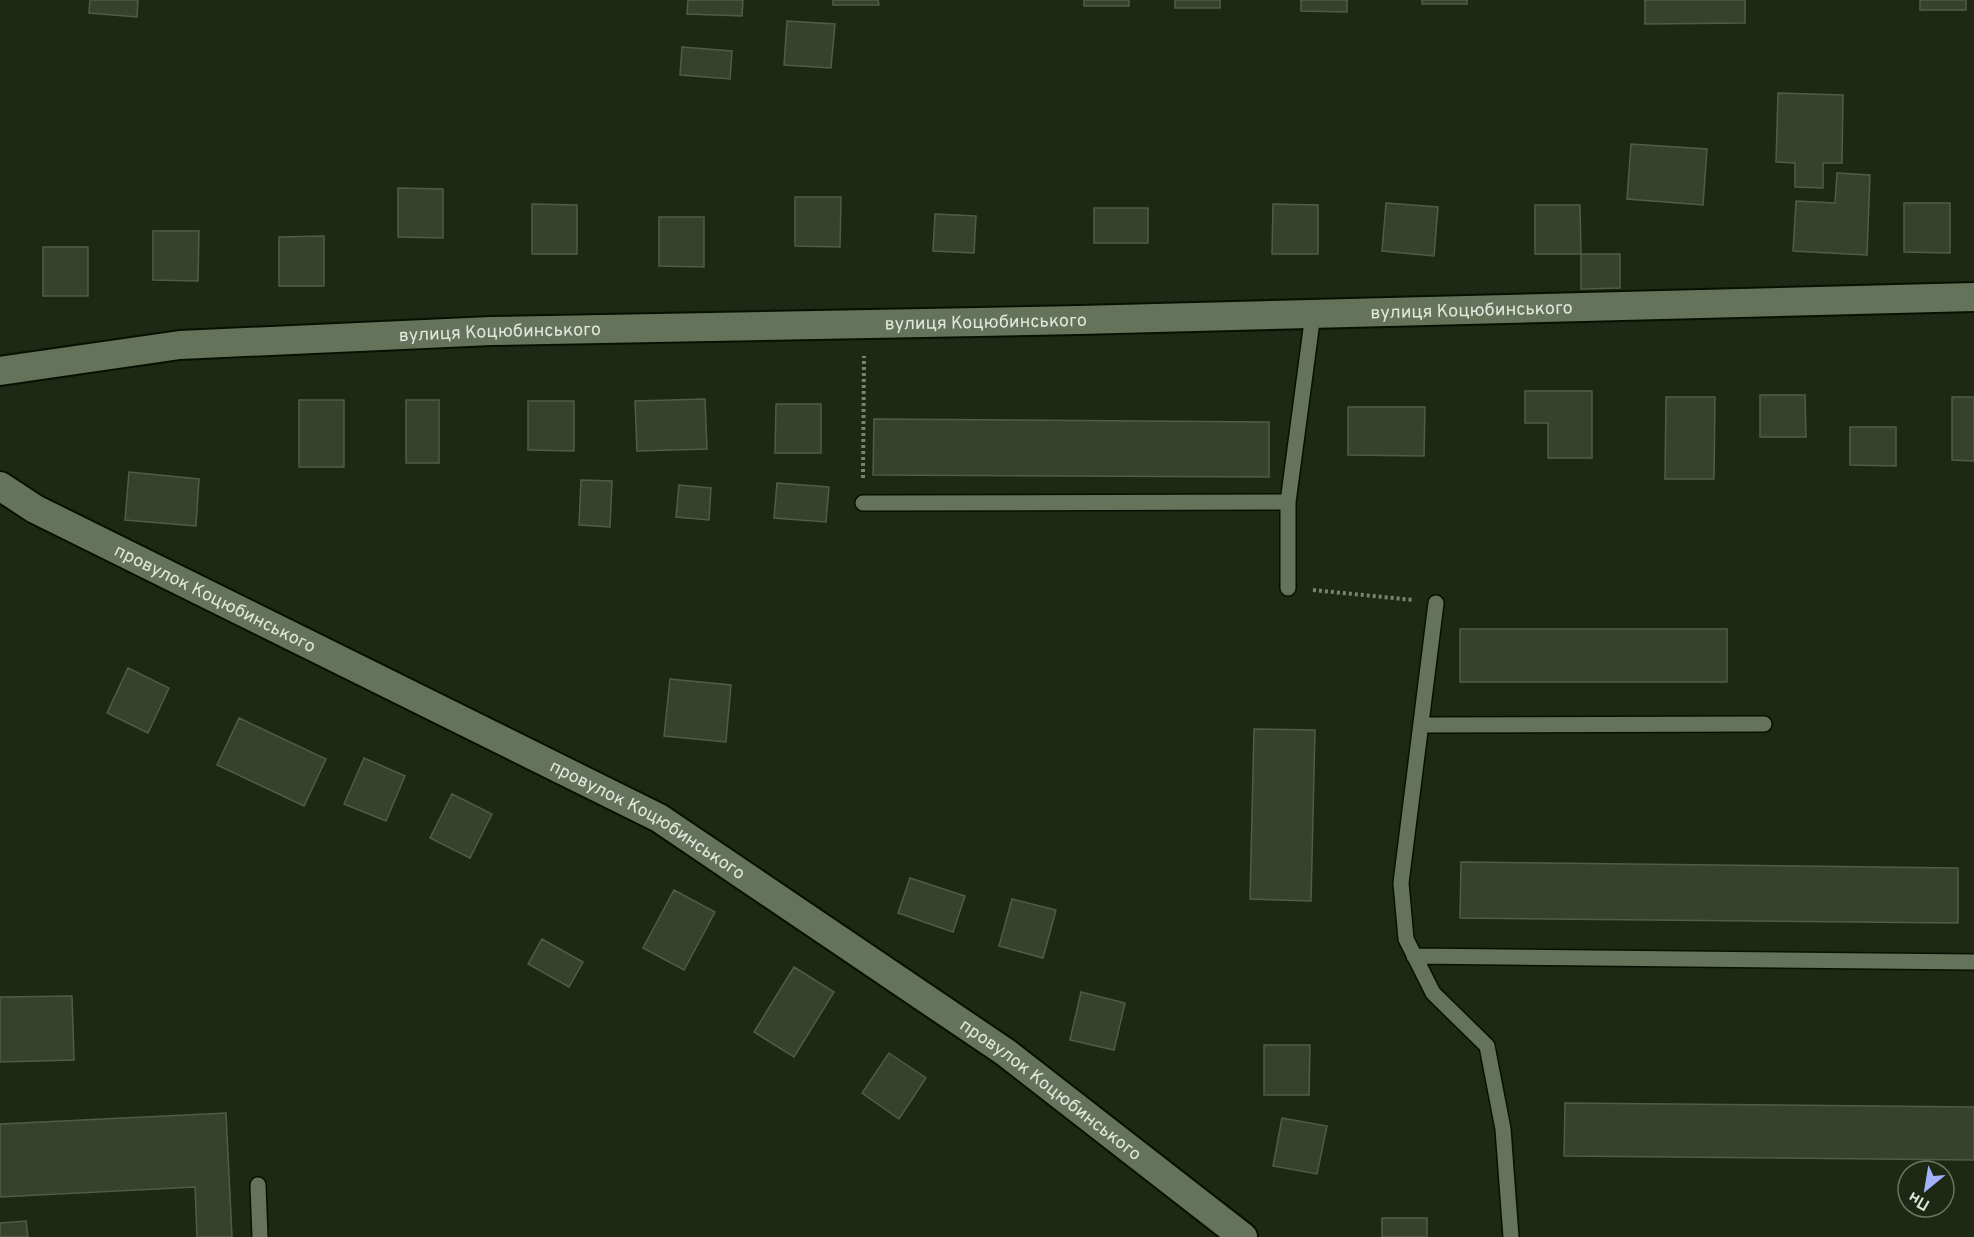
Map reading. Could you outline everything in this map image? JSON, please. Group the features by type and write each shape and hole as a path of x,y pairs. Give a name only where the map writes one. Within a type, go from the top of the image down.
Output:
{"street":[{"name":"вулиця Коцюбинського","path":"0,371 180,345 491,331 1313,314 1974,297"},
{"name":"провулок Коцюбинського","path":"0,486 35,509 659,818 1005,1052 1243,1237"}],"lane":[{"path":"1288,588 1288,502 1313,314"},
{"path":"863,503 1288,502"},
{"path":"1436,603 1401,884 1406,939 1433,993 1487,1046 1503,1129 1512,1237"},
{"path":"1422,725 1764,724"},
{"path":"1414,957 1974,962"},
{"path":"258,1185 260,1237"}],"path":[{"path":"863,503 865,324"},
{"path":"1288,588 1436,603"}],"building":[{"path":"90,0 138,0 137,17 89,13"},
{"path":"688,0 743,0 742,16 687,14"},
{"path":"833,0 878,0 879,5 833,5"},
{"path":"1084,0 1129,0 1129,6 1084,6"},
{"path":"1175,0 1220,0 1220,8 1175,8"},
{"path":"1301,0 1347,0 1347,12 1301,11"},
{"path":"1422,0 1467,0 1467,4 1422,4"},
{"path":"1645,0 1745,0 1745,23 1645,24"},
{"path":"1920,0 1966,0 1966,10 1920,10"},
{"path":"787,21 835,24 831,68 784,65"},
{"path":"682,47 732,51 730,79 680,75"},
{"path":"1778,93 1843,95 1842,163 1823,163 1823,188 1795,187 1795,163 1776,162"},
{"path":"1631,144 1707,149 1703,205 1627,199"},
{"path":"1837,173 1870,175 1867,255 1793,251 1796,201 1835,203"},
{"path":"398,188 443,189 443,238 398,237"},
{"path":"795,197 841,197 840,247 795,246"},
{"path":"1386,203 1438,207 1434,256 1382,251"},
{"path":"1904,203 1950,203 1950,253 1904,252"},
{"path":"532,204 577,205 577,254 532,254"},
{"path":"1273,204 1318,205 1318,254 1272,254"},
{"path":"1535,205 1580,205 1581,254 1535,254"},
{"path":"1094,208 1148,208 1148,243 1094,243"},
{"path":"935,214 976,216 974,253 933,251"},
{"path":"659,217 704,217 704,267 659,266"},
{"path":"153,231 199,231 198,281 153,280"},
{"path":"324,236 324,286 279,286 279,237"},
{"path":"43,247 88,247 88,296 43,296"},
{"path":"1581,254 1620,254 1620,288 1581,289"},
{"path":"1525,391 1592,391 1592,458 1548,458 1548,423 1525,423"},
{"path":"1760,395 1805,395 1806,437 1760,437"},
{"path":"1666,397 1715,397 1714,479 1665,479"},
{"path":"1952,397 1974,397 1974,461 1952,460"},
{"path":"705,399 707,449 637,451 635,401"},
{"path":"299,400 344,400 344,467 299,467"},
{"path":"406,400 439,400 439,463 406,463"},
{"path":"528,401 574,401 574,451 528,450"},
{"path":"776,404 821,404 821,453 775,453"},
{"path":"1348,407 1425,407 1424,456 1348,455"},
{"path":"874,419 1269,422 1269,477 873,475"},
{"path":"1850,427 1896,427 1896,466 1850,465"},
{"path":"129,472 199,479 196,526 125,520"},
{"path":"581,480 612,481 610,527 579,525"},
{"path":"777,483 829,487 826,522 774,518"},
{"path":"679,485 711,488 709,520 676,517"},
{"path":"1460,629 1727,629 1727,682 1460,682"},
{"path":"128,668 169,688 148,733 107,713"},
{"path":"670,679 731,685 726,742 664,736"},
{"path":"239,718 326,759 304,806 217,765"},
{"path":"1254,729 1315,730 1311,901 1250,899"},
{"path":"364,758 405,776 386,821 344,804"},
{"path":"452,794 492,814 470,858 430,838"},
{"path":"1461,862 1958,868 1958,923 1460,918"},
{"path":"910,878 965,896 953,932 898,913"},
{"path":"674,890 715,912 684,970 643,948"},
{"path":"1012,899 1056,910 1043,958 999,946"},
{"path":"542,939 583,962 569,987 528,964"},
{"path":"794,967 834,992 794,1057 754,1032"},
{"path":"1081,992 1125,1003 1114,1050 1070,1040"},
{"path":"72,996 74,1060 0,1062 0,997"},
{"path":"1264,1045 1310,1045 1309,1095 1264,1095"},
{"path":"889,1053 926,1078 899,1119 862,1093"},
{"path":"1565,1103 1974,1107 1974,1160 1564,1156"},
{"path":"226,1113 232,1237 197,1237 195,1187 0,1197 0,1124"},
{"path":"1282,1118 1327,1126 1317,1174 1273,1166"},
{"path":"1382,1218 1427,1218 1427,1237 1382,1237"},
{"path":"26,1221 28,1237 0,1237 0,1223"}]}
